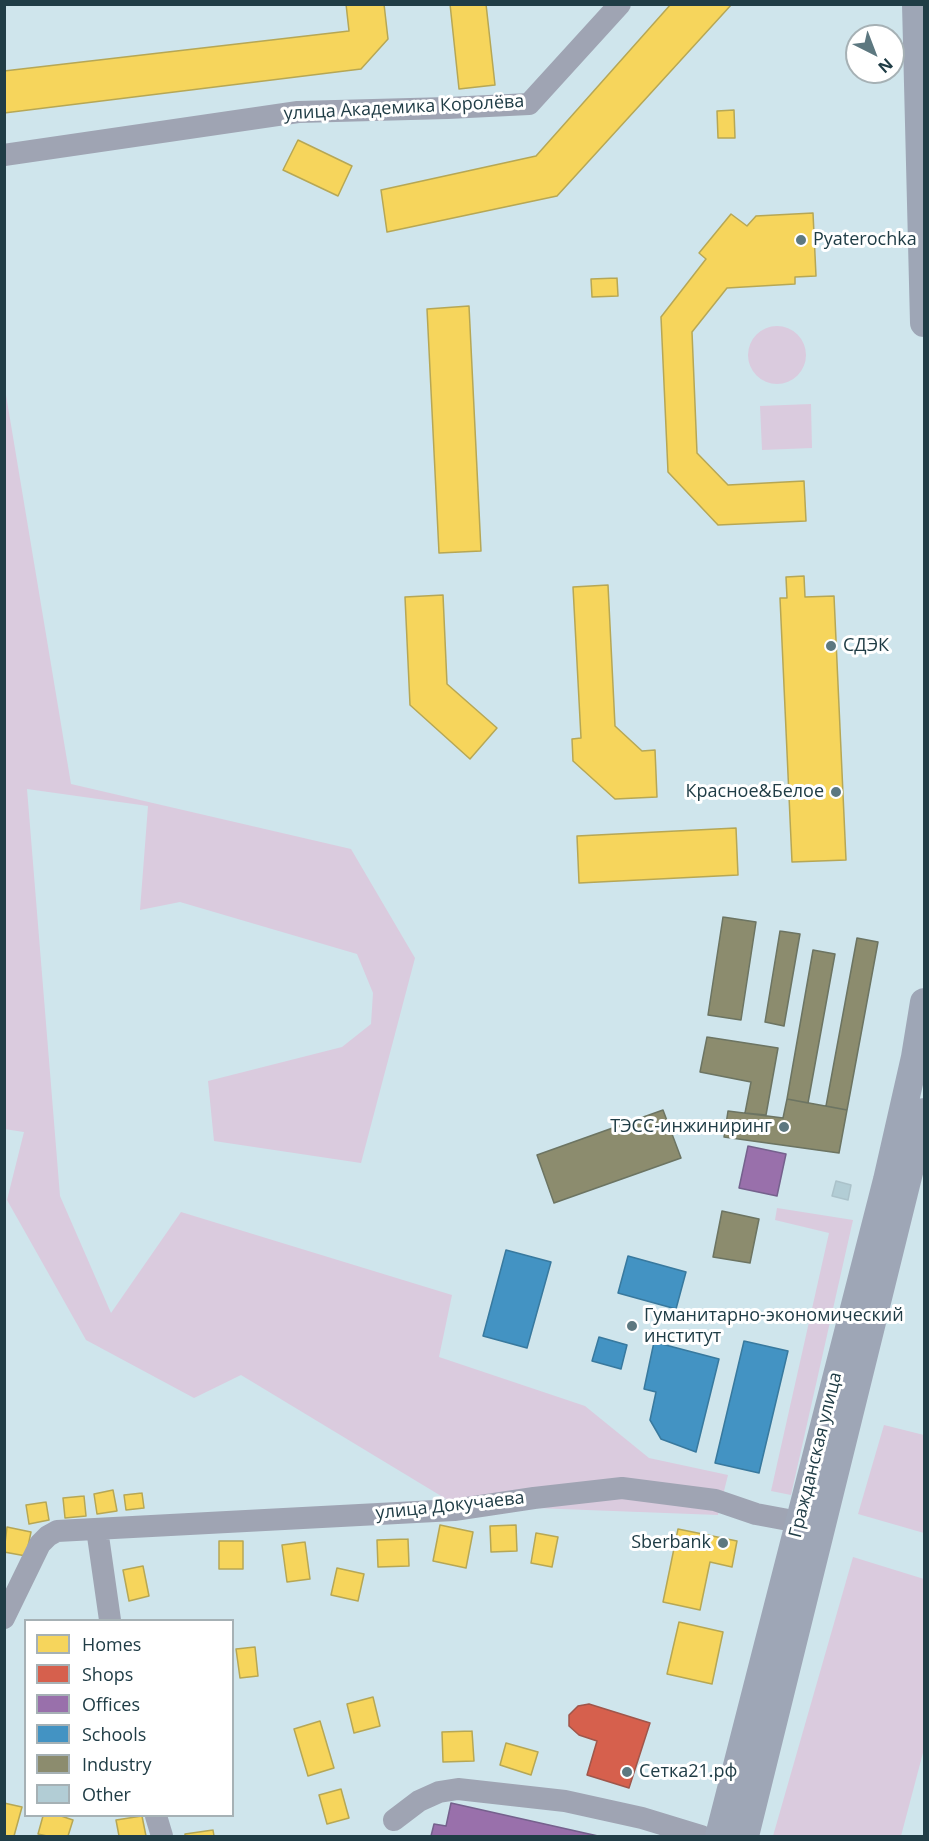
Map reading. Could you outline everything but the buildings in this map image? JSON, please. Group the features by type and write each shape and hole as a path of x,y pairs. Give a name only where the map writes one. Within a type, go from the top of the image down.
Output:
{"main road":[{"path":"916,4 924,323"},
{"name":"Гражданская улица","path":"718,1836 887,1180 924,1015"},
{"name":"Гражданская улица","path":"745,1836 924,1112"}],"street":[{"name":"улица Академика Королёва","path":"4,155 298,112 529,104 620,4"},
{"name":"улица Докучаева","path":"4,1618 40,1544 57,1531 454,1510 622,1488 715,1500 756,1514 799,1522"},
{"path":"97,1529 110,1619"},
{"path":"394,1820 419,1800 439,1792 458,1789 565,1801 642,1818 701,1836"},
{"path":"157,1817 162,1836"}],"shaded area":[{"path":"771,326 783,326 798,334 806,349 806,361 798,376 783,384 771,384 756,376 748,361 748,349 756,334"},
{"path":"4,383 71,784 351,849 415,958 361,1163 214,1141 208,1081 342,1047 371,1024 373,993 357,954 180,902 140,910 148,806 27,789 60,1196 111,1313 181,1212 452,1295 439,1357 585,1406 649,1458 728,1475 718,1515 456,1505 241,1375 194,1398 86,1340 7,1200 24,1132 4,1129"},
{"path":"811,404 812,448 762,450 760,406"},
{"path":"777,1208 853,1220 791,1495 771,1491 829,1233 775,1220"},
{"path":"884,1425 924,1435 924,1533 858,1514"},
{"path":"853,1557 924,1579 924,1749 901,1836 773,1836"}],"place":[{"name":"Pyaterochka","path":"801,240"},
{"name":"СДЭК","path":"831,646"},
{"name":"Красное&Белое","path":"836,792"},
{"name":"ТЭСС-инжиниринг","path":"784,1127"},
{"name":"Гуманитарно-экономический институт","path":"632,1326"},
{"name":"Sberbank","path":"723,1543"},
{"name":"Сетка21.рф","path":"627,1772"}]}
